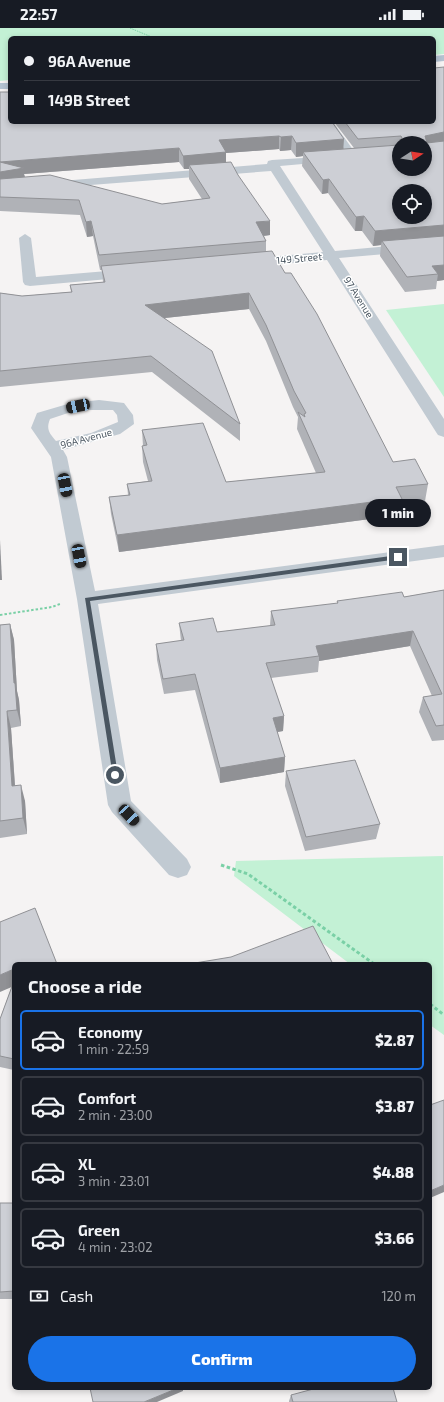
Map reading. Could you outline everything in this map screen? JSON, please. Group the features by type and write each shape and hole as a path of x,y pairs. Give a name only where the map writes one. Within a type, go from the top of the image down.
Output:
{"street":[{"path":"0,189 358,157 330,124"},
{"name":"97 Avenue","path":"274,165 444,432"},
{"path":"25,238 30,282 141,272"},
{"name":"149 Street","path":"235,264 444,246"},
{"name":"96A Avenue","path":"54,447 59,457 87,599 120,804 178,867"},
{"path":"87,599 444,551"}],"path":[{"path":"130,28 149,36"},
{"path":"0,615 52,607 64,602"},
{"path":"221,865 248,874 371,962"},
{"path":"432,1005 444,1014"}],"green space":[{"path":"0,28 444,28 444,54 436,55 436,36 8,36 8,80 0,81"},
{"path":"444,304 444,397 386,310"},
{"path":"443,856 444,1035 432,1026 432,962 347,962 234,876 236,861"}],"building":[{"path":"444,67 444,132 425,136 358,139 347,124 436,124 436,68"},
{"path":"0,92 8,92 8,124 333,124 344,139 296,143 292,136 219,140 226,152 183,156 179,148 0,162"},
{"path":"444,141 444,225 375,231 364,216 356,217 329,179 323,180 303,152 392,146 392,176 432,176 432,142"},
{"path":"0,162 24,168 0,172"},
{"path":"231,162 238,175 270,221 256,222 266,241 99,255 91,221 86,222 79,200 0,197 0,179 50,175 162,204 210,198 189,165"},
{"path":"444,236 444,265 432,266 438,274 407,277 382,241"},
{"path":"272,251 285,273 291,273 317,314 393,462 415,459 428,484 396,487 403,501 373,505 372,502 117,535 109,497 130,495 127,484 152,481 142,446 147,445 142,430 203,423 226,482 325,472 298,412 305,417 304,414 306,413 294,391 266,325 249,293 145,305 212,351 240,424 151,356 0,371 0,293 22,296 72,292 70,285 105,282 101,266"},
{"path":"444,590 444,725 436,726 423,697 442,694 413,631 316,646 319,656 266,663 284,716 273,718 285,757 220,768 195,674 163,679 156,644 184,640 179,623 213,618 217,632 275,625 271,611 338,603 337,601 402,592 404,597"},
{"path":"10,624 17,710 7,711 12,786 21,785 23,818 0,821 0,625"},
{"path":"355,760 380,824 306,837 286,771"},
{"path":"35,908 56,962 12,962 12,970 0,975 0,922"},
{"path":"313,926 332,962 201,962 231,957"},
{"path":"12,986 12,1059 0,1056 0,1019"},
{"path":"444,1100 444,1185 432,1190 432,1104"},
{"path":"0,1203 12,1203 12,1291 0,1292"},
{"path":"90,1390 173,1390 144,1402 93,1402"},
{"path":"310,1390 394,1390 397,1402 293,1402 291,1395"}],"route":[{"path":"115,775 87,599 398,557"}]}
